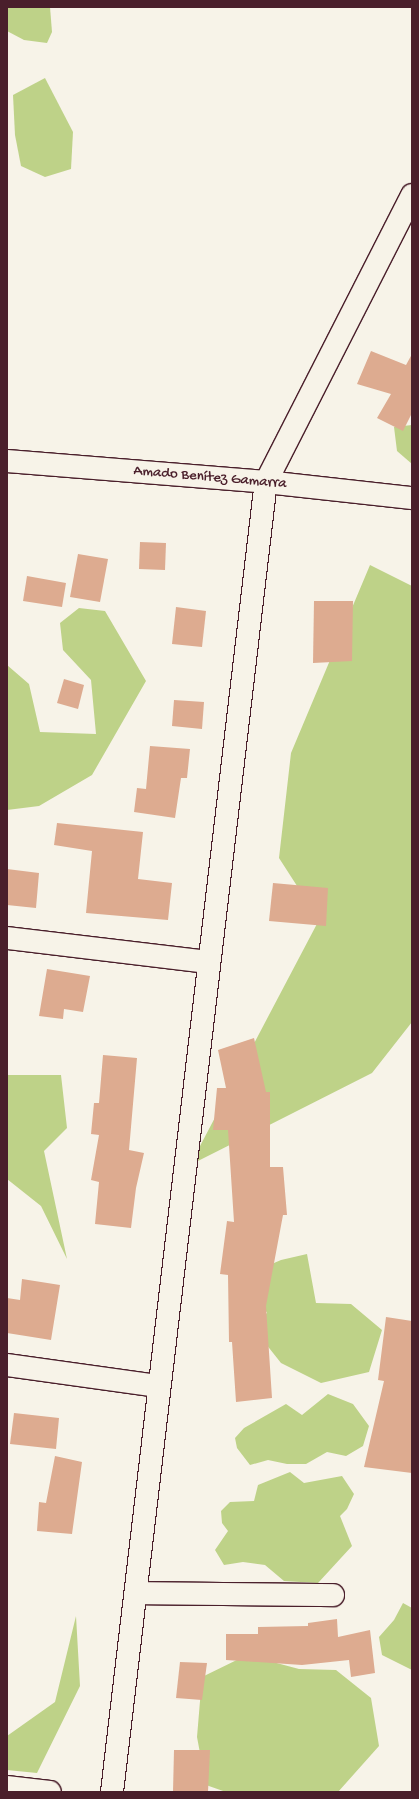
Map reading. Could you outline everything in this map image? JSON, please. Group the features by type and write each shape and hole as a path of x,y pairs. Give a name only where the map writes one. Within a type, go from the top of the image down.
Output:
{"street":[{"path":"112,1792 137,1593 159,1386 208,962 266,482 412,195"},
{"name":"Amado Benítez Gamarra","path":"7,461 266,482 412,498"},
{"path":"7,938 208,962"},
{"path":"7,1365 159,1386"},
{"path":"137,1593 333,1595"},
{"path":"7,1787 50,1792"}],"green space":[{"path":"7,7 50,7 52,32 47,43 24,40 7,31"},
{"path":"45,78 73,132 71,169 45,177 21,166 15,135 13,95"},
{"path":"412,425 412,464 397,451 394,427"},
{"path":"370,565 412,586 412,1022 372,1073 190,1165 319,920 279,858 291,753"},
{"path":"79,608 105,611 146,681 92,775 39,806 7,810 7,665 29,684 40,732 96,734 91,680 63,650 60,623"},
{"path":"7,1075 61,1075 67,1128 44,1151 67,1259 41,1206 7,1179"},
{"path":"307,1254 316,1303 351,1304 382,1330 369,1372 321,1383 281,1363 258,1334 267,1312 248,1306 260,1269 281,1260"},
{"path":"328,1394 353,1404 369,1426 363,1446 346,1456 327,1452 306,1464 287,1464 268,1460 250,1465 237,1448 235,1438 244,1428 286,1404 302,1415"},
{"path":"290,1472 304,1483 342,1476 354,1494 347,1509 340,1516 352,1546 318,1583 284,1581 265,1565 243,1562 224,1565 215,1550 228,1531 222,1523 221,1511 230,1502 254,1501 258,1485"},
{"path":"403,1603 412,1608 412,1670 382,1655 379,1637 394,1620"},
{"path":"76,1616 80,1686 37,1773 7,1770 7,1736 55,1702"},
{"path":"247,1655 299,1669 336,1670 371,1698 379,1746 338,1792 226,1792 206,1785 197,1737 202,1677"}],"building":[{"path":"371,351 406,365 412,354 412,413 403,431 377,418 391,394 357,384"},
{"path":"140,542 166,543 165,570 139,569"},
{"path":"78,554 108,559 100,602 70,597"},
{"path":"27,576 66,583 62,607 23,601"},
{"path":"314,601 353,601 352,661 313,663"},
{"path":"176,607 206,611 202,647 172,644"},
{"path":"64,679 84,685 78,709 57,703"},
{"path":"174,700 204,702 202,729 172,726"},
{"path":"150,746 190,749 187,778 181,778 175,818 134,812 137,788 146,789"},
{"path":"57,823 143,832 138,879 172,883 168,920 86,913 92,851 54,845"},
{"path":"7,869 39,873 36,908 7,905"},
{"path":"273,883 328,888 326,926 269,921"},
{"path":"47,969 90,976 83,1012 64,1009 63,1019 39,1016"},
{"path":"254,1038 266,1092 270,1092 270,1167 283,1167 287,1215 283,1215 266,1306 272,1398 236,1402 232,1342 229,1342 228,1275 220,1274 227,1221 234,1222 228,1130 213,1130 217,1088 226,1088 218,1050"},
{"path":"103,1055 137,1058 129,1150 144,1153 136,1188 131,1228 95,1224 99,1182 91,1180 99,1135 91,1134 94,1103 99,1103"},
{"path":"22,1279 60,1285 51,1340 7,1333 7,1298 20,1300"},
{"path":"386,1317 412,1321 412,1473 364,1467 384,1381 378,1380"},
{"path":"14,1413 59,1418 56,1449 10,1444"},
{"path":"55,1456 82,1462 72,1534 37,1531 39,1502 46,1503"},
{"path":"337,1619 338,1637 370,1630 375,1673 351,1677 349,1660 302,1665 226,1660 226,1634 258,1634 258,1627 308,1626 308,1623"},
{"path":"180,1662 207,1663 202,1700 176,1698"},
{"path":"174,1750 210,1750 208,1792 173,1792"}]}
